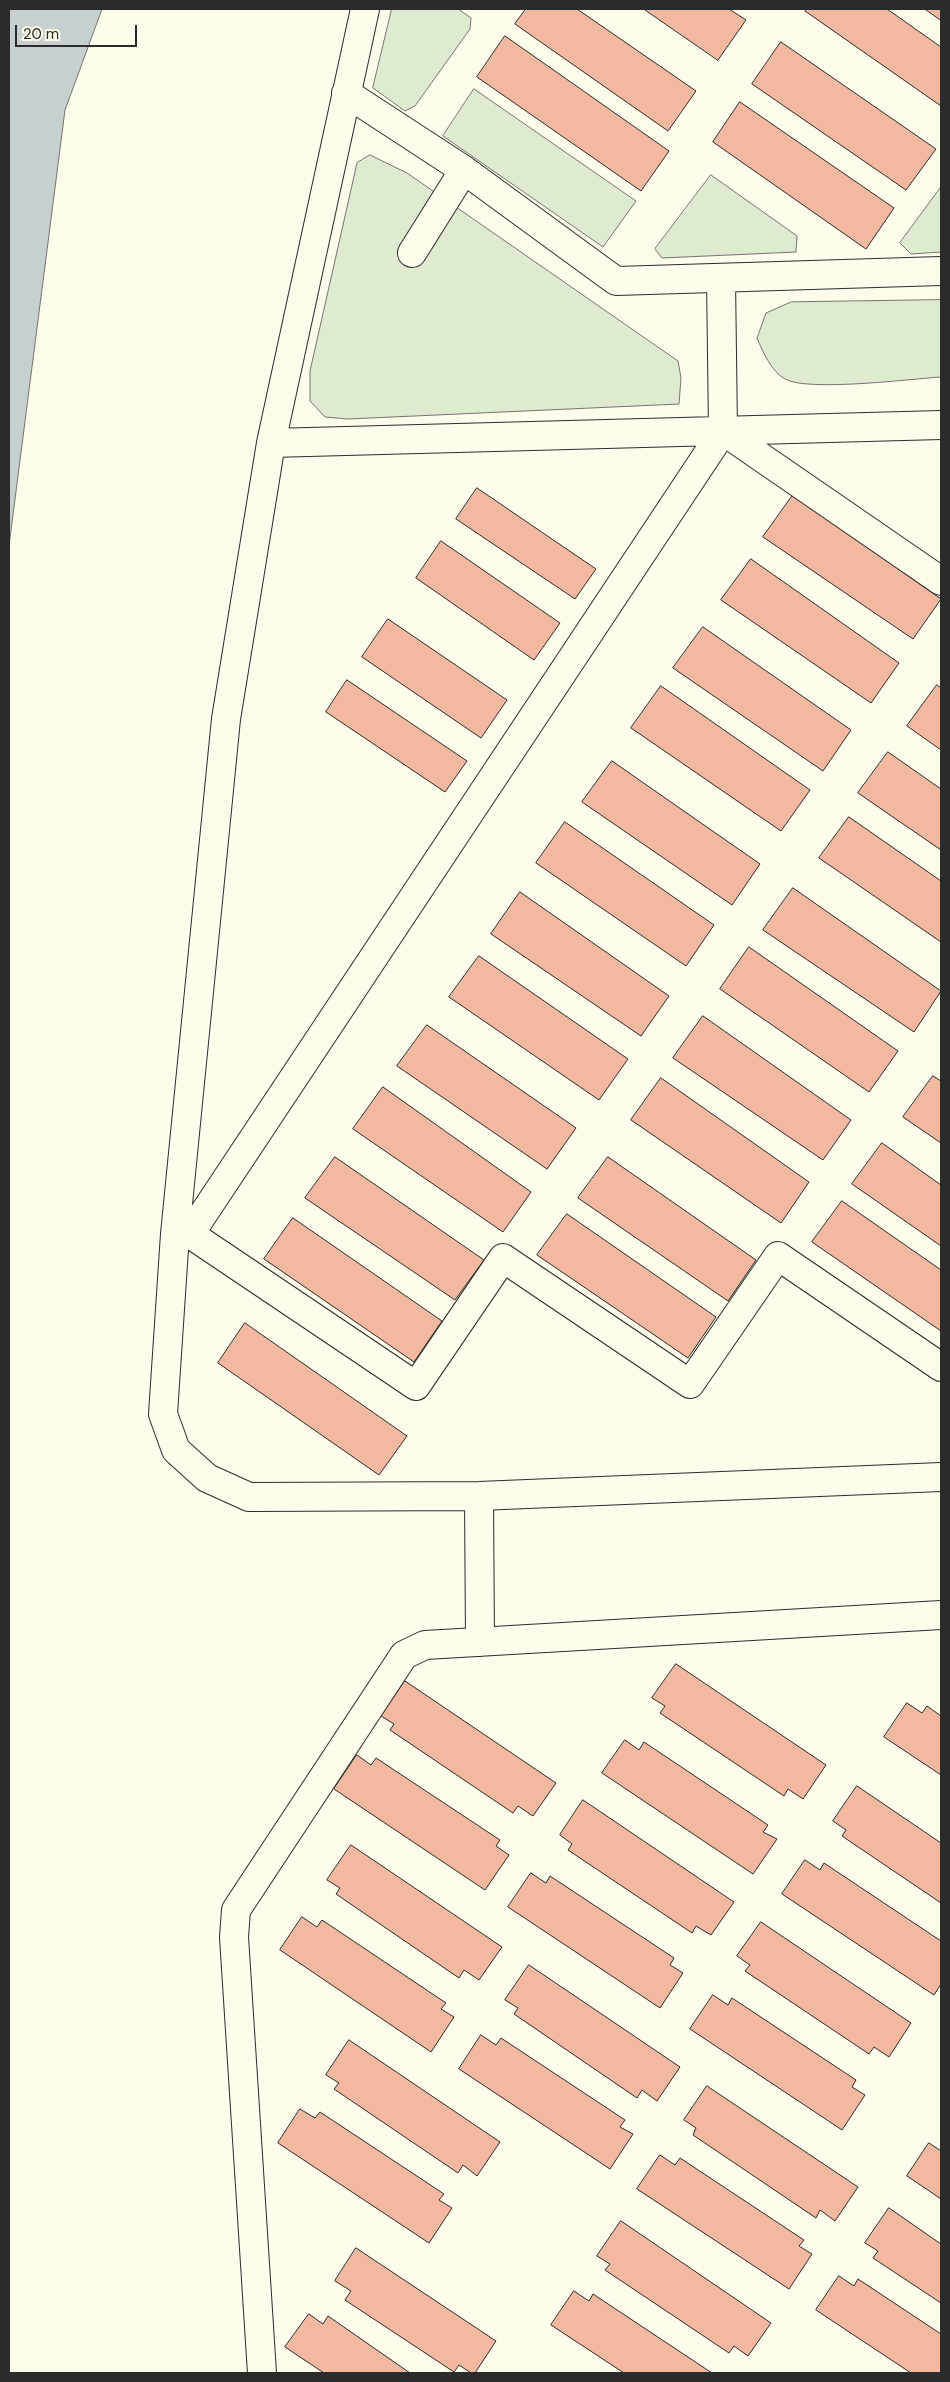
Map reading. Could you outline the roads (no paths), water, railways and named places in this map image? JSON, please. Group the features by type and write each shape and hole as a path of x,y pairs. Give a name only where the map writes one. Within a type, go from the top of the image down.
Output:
{"lane":[{"path":"366,9 346,93 271,442 226,719 183,1234 163,1414 176,1450 207,1478 249,1497 479,1496 941,1477"},
{"path":"346,93 464,170 616,281 941,271"},
{"path":"412,253 464,170"},
{"path":"183,1234 723,431 721,278"},
{"path":"271,442 941,425"},
{"path":"723,431 941,581"},
{"path":"183,1234 416,1386 503,1258 690,1384 778,1256 941,1367"},
{"path":"479,1496 480,1642"},
{"path":"262,2373 234,1937 236,1910 404,1655 425,1645 941,1615"}]}
